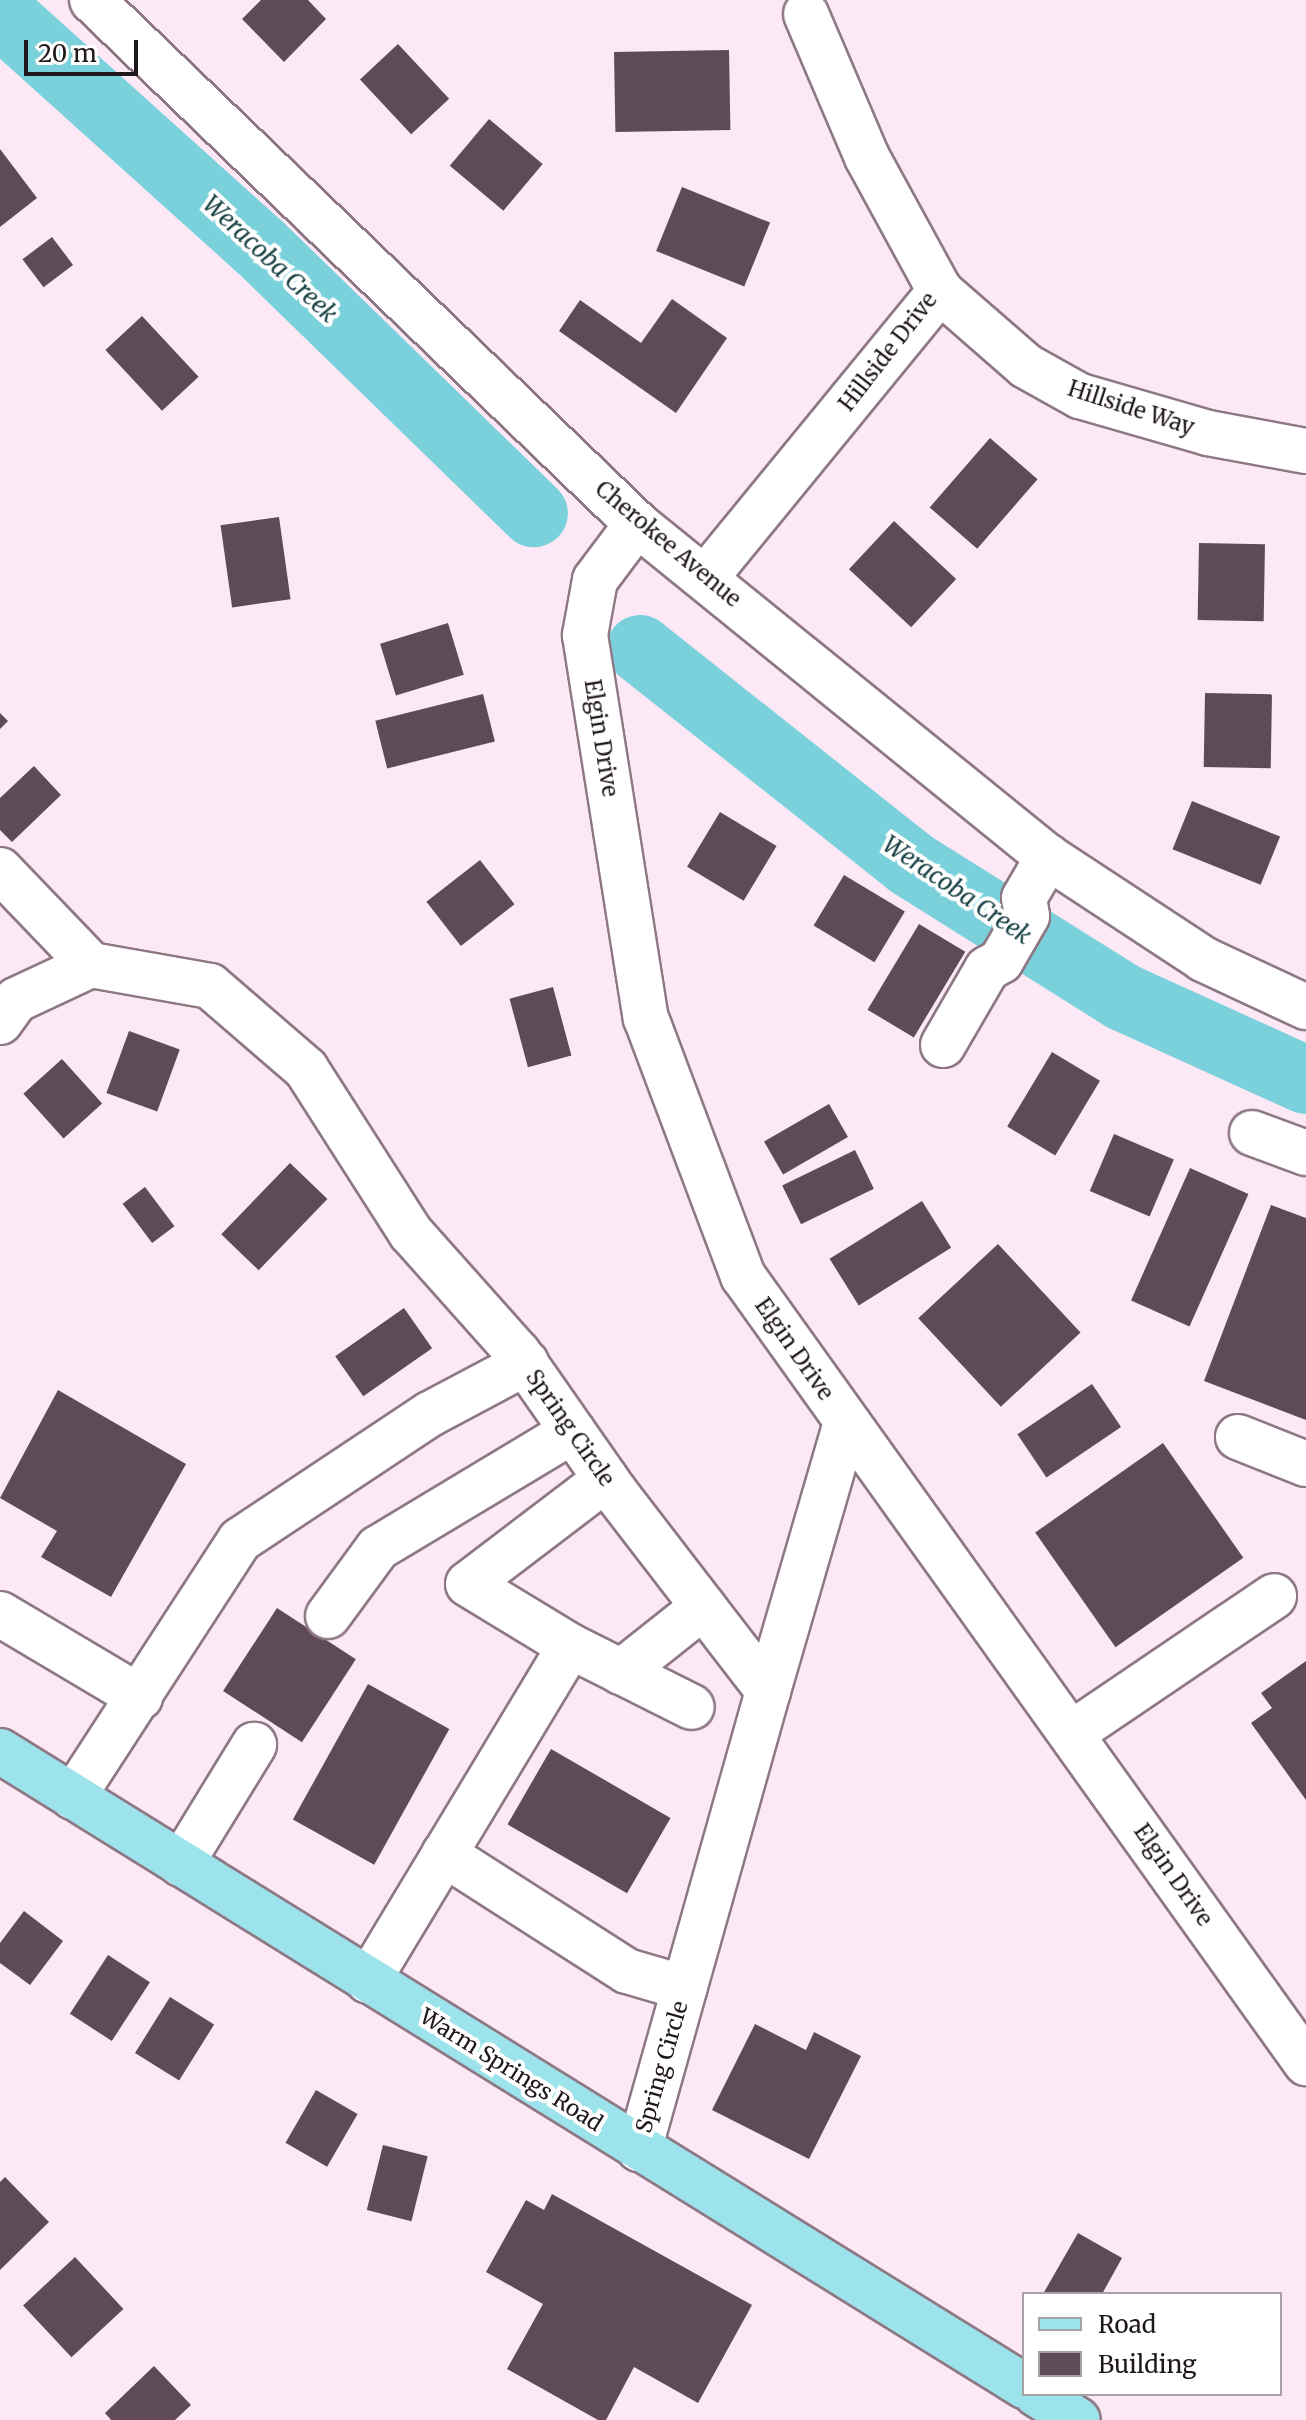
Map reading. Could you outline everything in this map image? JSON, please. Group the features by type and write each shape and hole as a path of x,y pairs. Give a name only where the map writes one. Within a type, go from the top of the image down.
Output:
{"main road":[{"name":"Warm Springs Road","path":"0,1751 1022,2385"},
{"path":"1039,2396 1078,2420"}],"street":[{"name":"Cherokee Avenue","path":"92,0 637,524 1048,857 1203,959 1306,1007"},
{"name":"Hillside Drive","path":"706,577 940,291 867,157 806,14"},
{"name":"Hillside Way","path":"940,291 1026,366 1080,396 1208,433 1306,451"},
{"name":"Elgin Drive","path":"637,524 595,580 585,635 646,1018 743,1276 1306,2063"},
{"path":"943,1045 987,969 984,949 1009,902 1024,898 1048,857"},
{"path":"0,870 91,965 16,1000 0,1022"},
{"name":"Spring Circle","path":"91,965 210,986 306,1069 411,1233 526,1363 606,1479 768,1691 639,2149"},
{"path":"1252,1133 1306,1153"},
{"path":"73,1797 240,1540 430,1414 526,1363"},
{"path":"768,1691 846,1423"},
{"path":"328,1616 378,1548 573,1431"},
{"path":"1238,1437 1306,1464"},
{"path":"606,1479 468,1584 570,1646 692,1707"},
{"path":"1072,1733 1274,1596"},
{"path":"621,1672 703,1607"},
{"path":"0,1614 140,1697"},
{"path":"368,1981 570,1646"},
{"path":"181,1864 254,1745"},
{"path":"444,1854 627,1971 685,1988"}],"building":[{"path":"261,0 308,0 326,19 284,62 242,19"},
{"path":"398,44 449,99 411,134 360,79"},
{"path":"729,50 730,130 615,132 614,52"},
{"path":"489,119 543,164 503,211 450,166"},
{"path":"0,149 37,198 0,227"},
{"path":"682,187 770,223 744,287 656,251"},
{"path":"52,237 73,265 44,287 22,259"},
{"path":"672,299 727,338 676,413 559,331 580,300 641,343"},
{"path":"142,316 199,377 162,411 105,350"},
{"path":"990,438 1038,479 977,549 930,507"},
{"path":"279,517 291,599 232,607 221,525"},
{"path":"894,521 956,579 911,627 849,569"},
{"path":"1199,543 1265,544 1264,621 1198,620"},
{"path":"448,623 464,675 396,695 380,644"},
{"path":"1205,693 1272,694 1271,768 1204,767"},
{"path":"483,694 495,742 387,768 375,721"},
{"path":"0,713 8,721 0,729"},
{"path":"34,766 61,795 12,842 0,830 0,798"},
{"path":"1192,801 1280,837 1261,885 1173,849"},
{"path":"720,812 777,846 744,901 687,867"},
{"path":"480,860 514,904 461,946 426,902"},
{"path":"844,875 905,912 874,962 814,926"},
{"path":"919,924 965,952 914,1038 867,1010"},
{"path":"553,987 571,1056 528,1067 510,999"},
{"path":"129,1031 180,1049 157,1111 106,1093"},
{"path":"1052,1052 1100,1081 1055,1155 1007,1127"},
{"path":"62,1059 102,1104 64,1138 23,1094"},
{"path":"829,1104 848,1137 783,1174 764,1142"},
{"path":"1114,1134 1174,1159 1150,1216 1090,1191"},
{"path":"855,1150 874,1189 801,1224 782,1186"},
{"path":"290,1163 327,1199 259,1270 221,1234"},
{"path":"1190,1168 1248,1194 1189,1326 1131,1300"},
{"path":"145,1187 174,1226 152,1243 123,1204"},
{"path":"922,1201 951,1248 859,1305 830,1259"},
{"path":"1271,1205 1306,1218 1306,1420 1204,1381"},
{"path":"998,1244 1081,1332 1001,1407 918,1318"},
{"path":"404,1308 432,1348 363,1396 335,1356"},
{"path":"1092,1384 1121,1427 1046,1477 1017,1434"},
{"path":"58,1390 186,1464 111,1597 41,1557 57,1531 0,1498"},
{"path":"1163,1443 1243,1558 1116,1647 1035,1532"},
{"path":"277,1608 356,1659 302,1742 223,1691"},
{"path":"1306,1661 1306,1800 1251,1723 1272,1708 1261,1693"},
{"path":"368,1684 449,1729 374,1865 293,1820"},
{"path":"551,1749 671,1818 627,1893 508,1824"},
{"path":"24,1911 63,1941 30,1985 0,1963 0,1943"},
{"path":"108,1955 150,1982 112,2041 70,2014"},
{"path":"170,1997 214,2025 179,2081 135,2053"},
{"path":"755,2024 806,2050 814,2032 861,2056 809,2159 712,2110"},
{"path":"316,2090 358,2114 327,2167 285,2143"},
{"path":"383,2145 428,2156 411,2221 367,2210"},
{"path":"5,2177 49,2222 0,2270 0,2182"},
{"path":"552,2194 752,2305 698,2403 634,2367 606,2420 598,2420 507,2369 543,2304 486,2272 526,2200 544,2210"},
{"path":"1078,2233 1122,2258 1103,2292 1044,2292"},
{"path":"75,2257 123,2309 71,2357 23,2305"},
{"path":"154,2366 191,2405 175,2420 111,2420 105,2413"}],"waterway":[{"name":"Weracoba Creek","path":"0,13 260,247 534,513"},
{"name":"Weracoba Creek","path":"640,649 911,864 1123,997 1306,1080"}]}
